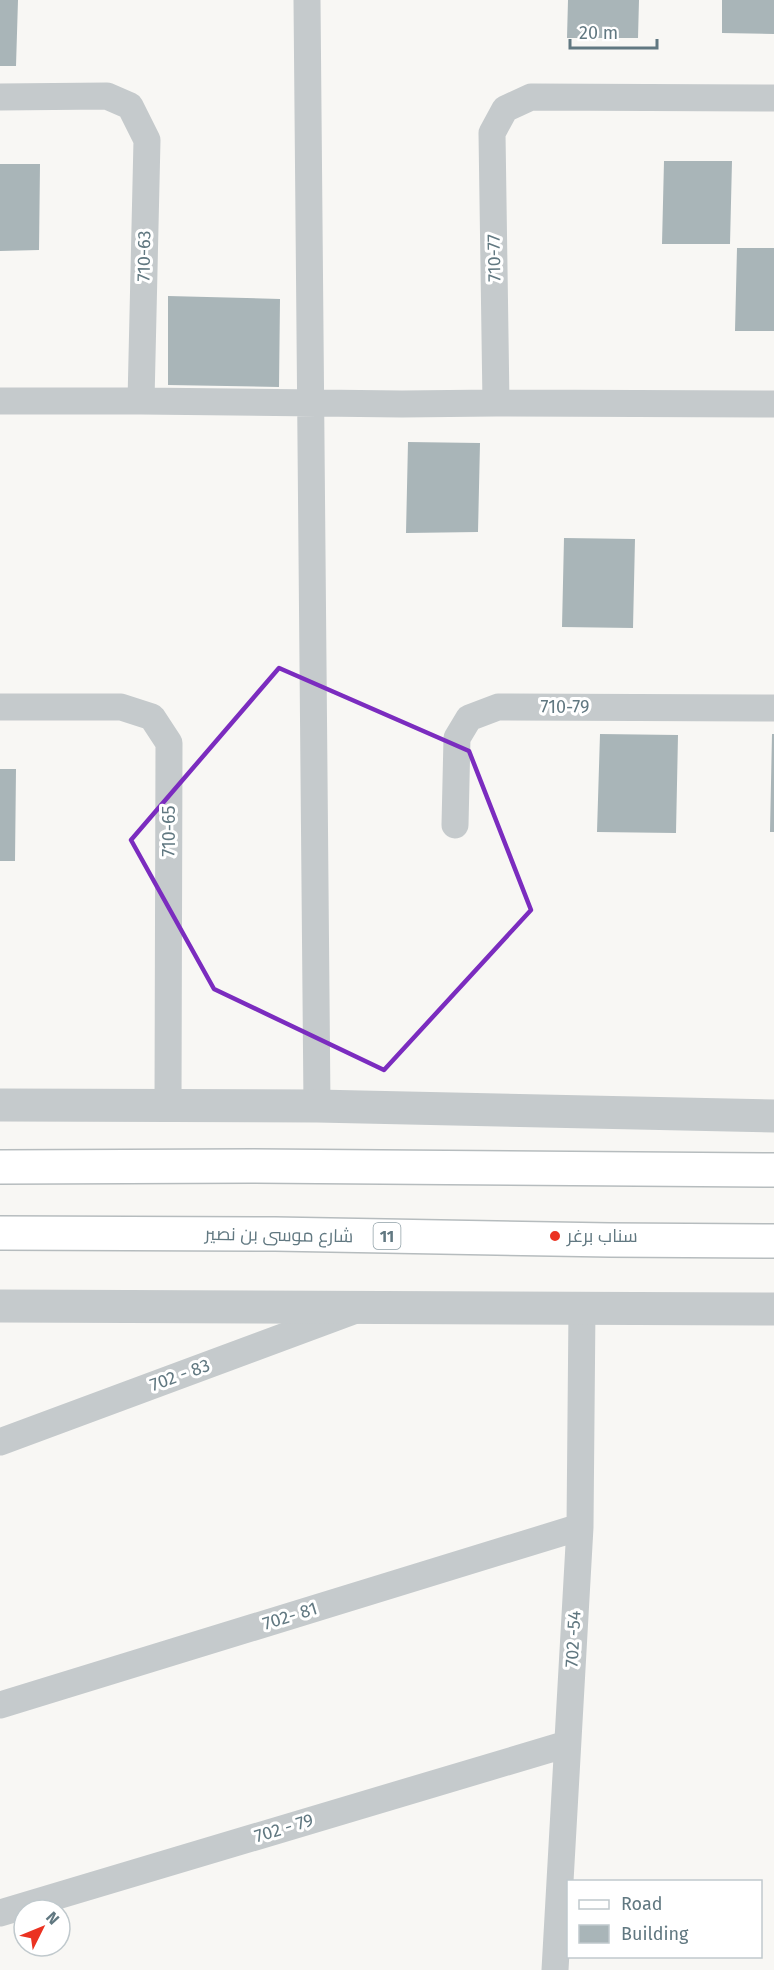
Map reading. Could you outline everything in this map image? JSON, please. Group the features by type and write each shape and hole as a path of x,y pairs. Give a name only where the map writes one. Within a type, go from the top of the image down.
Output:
{"main road":[{"path":"0,1167 253,1166 774,1170"},
{"name":"شارع موسى بن نصير","path":"0,1233 774,1240"}],"street":[{"path":"307,0 317,1106"},
{"name":"710-63","path":"0,97 107,96 130,106 147,140 141,401"},
{"name":"710-77","path":"496,403 492,133 505,109 531,97 774,98"},
{"path":"0,400 402,404 774,404"},
{"name":"710-65","path":"0,707 121,707 152,717 169,743 168,1104"},
{"name":"710-79","path":"455,825 457,738 469,718 498,707 774,708"},
{"path":"0,1105 317,1106 774,1116"},
{"path":"0,1306 774,1309"},
{"name":"702 -54","path":"555,1970 580,1527 582,1307"},
{"name":"702 - 83","path":"0,1442 360,1308"},
{"name":"702- 81","path":"0,1705 580,1527"},
{"name":"702 - 79","path":"0,1913 567,1744"}],"highlighted area":[{"path":"279,668 469,751 531,910 384,1070 214,989 131,840"}],"building":[{"path":"0,0 18,0 16,66 0,66"},
{"path":"568,0 639,0 638,38 567,38"},
{"path":"722,0 774,0 774,34 722,33"},
{"path":"664,161 732,161 730,244 662,244"},
{"path":"0,164 40,164 39,250 0,251"},
{"path":"737,248 774,248 774,331 735,331"},
{"path":"168,296 280,299 279,387 168,385"},
{"path":"408,442 480,443 478,532 406,533"},
{"path":"564,538 635,539 633,628 562,627"},
{"path":"600,734 678,735 676,833 597,832"},
{"path":"772,734 774,734 774,832 770,832"},
{"path":"0,769 16,769 15,861 0,861"}],"place":[{"name":"سناب برغر","path":"555,1236"}]}
